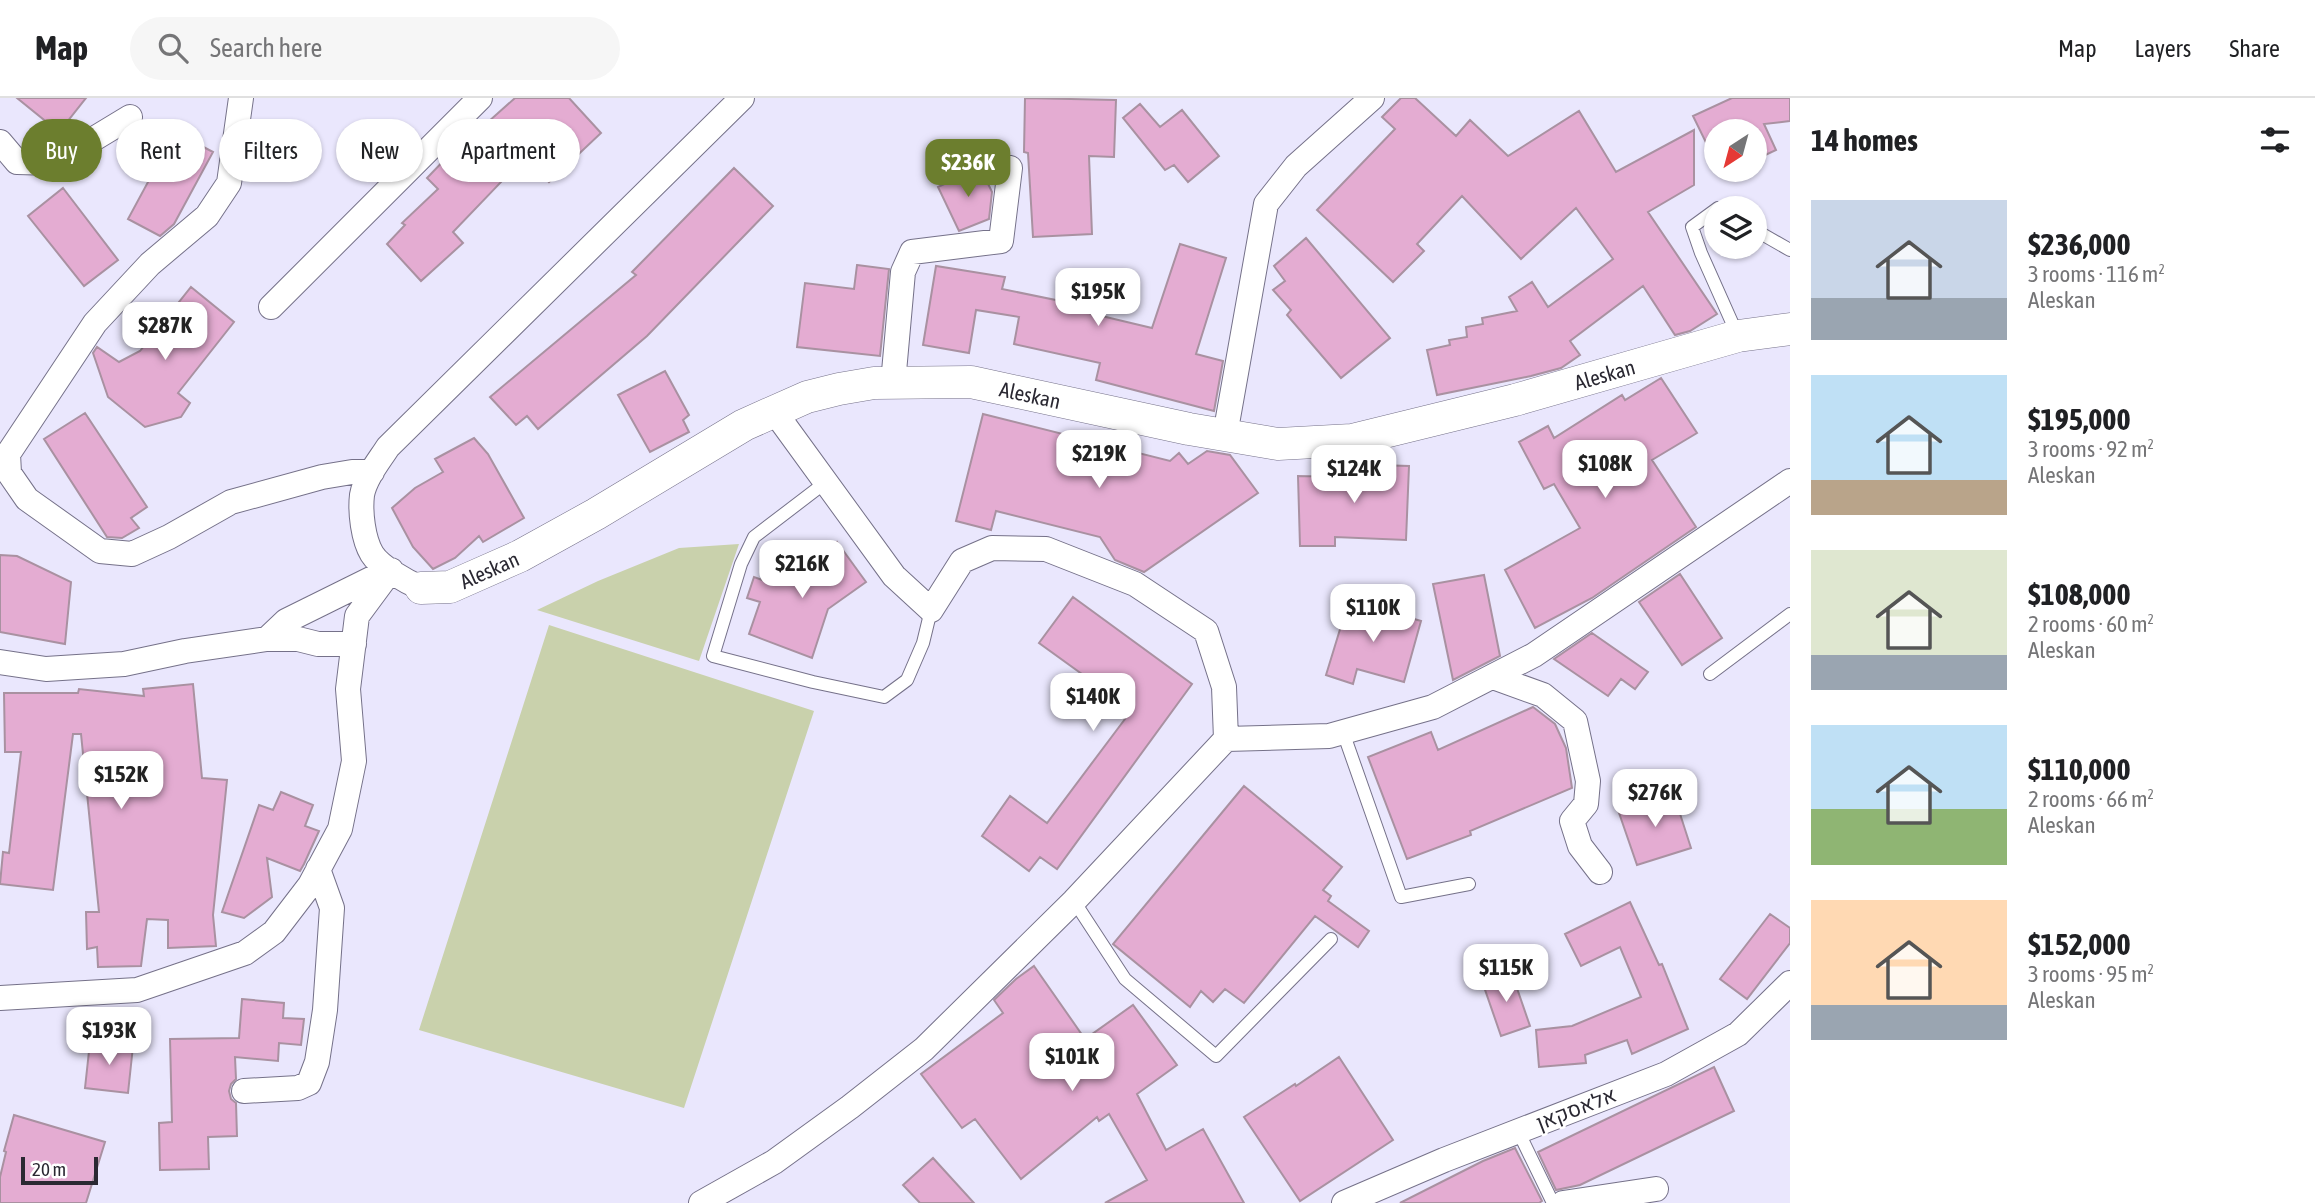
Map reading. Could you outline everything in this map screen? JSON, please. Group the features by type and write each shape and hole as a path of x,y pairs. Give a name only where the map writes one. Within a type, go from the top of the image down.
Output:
{"street":[{"path":"241,98 229,183 207,216 150,264 94,323 8,454 9,473 27,499 100,551 132,554 169,537 231,502 322,477 372,472"},
{"path":"271,307 480,98"},
{"name":"Aleskan","path":"742,98 388,447 362,494 365,535 373,555 405,581 421,588 450,587 520,556 596,514 744,425 807,397 839,389 893,383 971,382 1278,444 1352,440 1515,400 1738,336 1790,329"},
{"path":"1225,435 1266,204 1296,166 1372,98"},
{"path":"0,142 17,162 54,163 130,117"},
{"path":"893,383 903,272 912,252 1001,242 1010,169"},
{"path":"774,411 894,576 931,610 962,562 992,548 1046,549 1135,584 1206,631 1224,687 1226,739"},
{"path":"701,1203 774,1162 924,1049 1074,901 1226,739 1329,736 1433,707 1534,655 1790,481"},
{"path":"267,639 286,621 391,570"},
{"path":"0,998 137,990 245,953 274,932 310,885 340,829 354,761 348,689 357,616 391,570"},
{"path":"0,662 46,669 124,664 185,651 267,639 354,644"},
{"path":"1493,677 1543,695 1575,722 1588,781 1586,804 1572,821 1580,845 1600,872"},
{"path":"244,1091 298,1088 310,1083 317,1062 325,1010 332,908 318,869"},
{"name":"אלאסקאן","path":"1343,1203 1444,1160 1666,1074 1738,1034 1790,983"},
{"path":"1563,1203 1656,1189"}],"lane":[{"path":"1704,218 1692,227 1738,336"},
{"path":"1767,237 1790,250"},
{"path":"826,482 754,537 741,564 713,656 813,682 884,696 907,680 923,643 931,610"},
{"path":"1710,674 1790,614"},
{"path":"1343,732 1401,897 1469,884"},
{"path":"1074,901 1125,979 1216,1056 1331,939"},
{"path":"1518,1131 1553,1203"}],"green space":[{"path":"739,544 699,661 537,610 598,581 679,548"},
{"path":"549,625 814,711 684,1108 419,1030"}],"building":[{"path":"17,98 86,98 69,119 43,119"},
{"path":"515,98 569,98 601,133 580,153 580,119 491,119"},
{"path":"1025,98 1116,100 1114,157 1089,156 1092,234 1033,237 1028,153 1024,152"},
{"path":"1401,98 1415,98 1456,136 1470,120 1508,156 1579,111 1616,172 1694,130 1694,185 1648,212 1717,314 1690,331 1675,335 1643,286 1570,341 1580,355 1561,368 1437,395 1427,350 1450,345 1449,340 1467,337 1466,327 1483,324 1482,318 1517,311 1509,297 1532,282 1548,307 1613,259 1576,208 1521,259 1462,196 1417,244 1424,251 1393,282 1317,210 1395,129 1382,117"},
{"path":"1732,98 1790,98 1790,121 1768,124 1768,119 1704,119 1704,138 1693,116"},
{"path":"1140,104 1160,127 1182,110 1219,156 1188,182 1174,165 1165,170 1123,118"},
{"path":"1768,133 1776,150 1768,154"},
{"path":"205,148 213,152 205,167"},
{"path":"980,167 992,192 989,219 959,231 938,187"},
{"path":"437,168 437,182 501,182 453,232 463,243 421,281 387,244 405,225 402,223 438,189 427,178"},
{"path":"734,168 773,206 647,336 538,429 527,416 516,425 490,397 636,275 632,272"},
{"path":"148,182 197,182 174,224 160,236 128,219"},
{"path":"63,188 118,260 84,286 28,216"},
{"path":"1306,238 1390,338 1341,378 1287,315 1291,310 1273,290 1285,281 1274,266"},
{"path":"1180,244 1226,258 1196,354 1223,361 1214,411 1096,380 1100,363 1014,344 1019,317 976,310 969,353 923,345 936,266 1005,277 1002,289 1090,307 1089,313 1152,328"},
{"path":"857,265 889,269 880,356 797,347 805,283 854,289"},
{"path":"191,287 234,322 178,393 190,403 181,417 145,427 108,397 93,353 97,347 119,362 140,351"},
{"path":"665,371 689,415 683,420 689,432 650,452 618,395"},
{"path":"1661,378 1697,433 1652,460 1696,527 1592,598 1535,628 1505,570 1580,528 1554,484 1544,489 1519,442 1548,426 1554,438 1622,395 1625,400"},
{"path":"85,413 147,507 131,518 139,528 122,538 107,537 44,439"},
{"path":"983,414 1170,461 1179,453 1188,464 1207,451 1230,455 1258,493 1144,572 1115,560 1100,537 996,511 991,530 956,521"},
{"path":"474,438 488,454 524,518 483,542 479,536 455,558 433,569 413,547 392,508 415,488 443,472 435,459"},
{"path":"1342,464 1409,466 1406,540 1335,537 1335,546 1300,546 1298,476 1342,477"},
{"path":"837,542 866,582 828,609 812,658 749,634 760,602 747,598 754,577 765,581 785,566 792,575"},
{"path":"0,555 17,556 71,582 65,644 0,632"},
{"path":"1680,574 1722,638 1682,665 1639,602"},
{"path":"1484,575 1500,656 1453,680 1433,584"},
{"path":"1073,597 1192,684 1057,869 1040,857 1029,871 982,836 1010,796 1047,823 1125,719 1115,712 1122,703 1039,643"},
{"path":"1349,600 1421,621 1404,682 1357,669 1353,684 1326,675"},
{"path":"1592,633 1648,672 1635,689 1621,679 1608,696 1554,659"},
{"path":"193,684 202,778 227,780 213,915 216,946 168,948 168,920 147,919 141,966 98,967 97,947 87,949 86,912 99,912 81,734 73,734 53,890 0,884 3,852 9,853 21,752 5,752 4,693 78,693 79,689 144,696 143,689"},
{"path":"1533,707 1555,724 1566,748 1572,788 1470,831 1471,835 1407,859 1368,757 1431,732 1438,750"},
{"path":"1244,786 1342,867 1323,890 1331,896 1328,901 1369,931 1358,947 1315,916 1244,1003 1225,989 1213,1002 1201,991 1190,1007 1113,944"},
{"path":"281,792 313,805 305,826 319,831 304,864 300,871 267,858 272,897 244,918 222,912 259,805 273,810"},
{"path":"1673,792 1691,848 1637,865 1618,810"},
{"path":"1630,902 1659,965 1662,964 1688,1029 1632,1054 1627,1040 1585,1055 1586,1063 1539,1067 1536,1030 1572,1026 1641,997 1620,947 1581,966 1565,934"},
{"path":"1770,914 1790,928 1790,943 1747,999 1720,979"},
{"path":"1034,966 1085,1039 1133,1005 1177,1065 1137,1094 1166,1150 1203,1129 1244,1203 1105,1203 1147,1180 1109,1114 1099,1121 1097,1117 1021,1179 975,1119 962,1128 921,1074 1003,1013 994,1000"},
{"path":"1511,971 1530,1026 1501,1036 1482,981"},
{"path":"242,999 284,1003 283,1018 304,1019 301,1045 279,1043 278,1061 235,1057 236,1079 229,1091 231,1099 236,1103 237,1136 208,1137 209,1169 160,1170 159,1123 172,1122 170,1039 239,1038"},
{"path":"90,1042 133,1046 128,1093 85,1088"},
{"path":"1339,1057 1393,1140 1300,1201 1244,1117"},
{"path":"1714,1067 1734,1111 1580,1185 1556,1190 1538,1152"},
{"path":"14,1115 105,1142 86,1203 0,1203 4,1151"},
{"path":"1515,1148 1542,1201 1539,1203 1400,1203 1483,1161"},
{"path":"933,1158 974,1203 920,1203 903,1185"}]}
